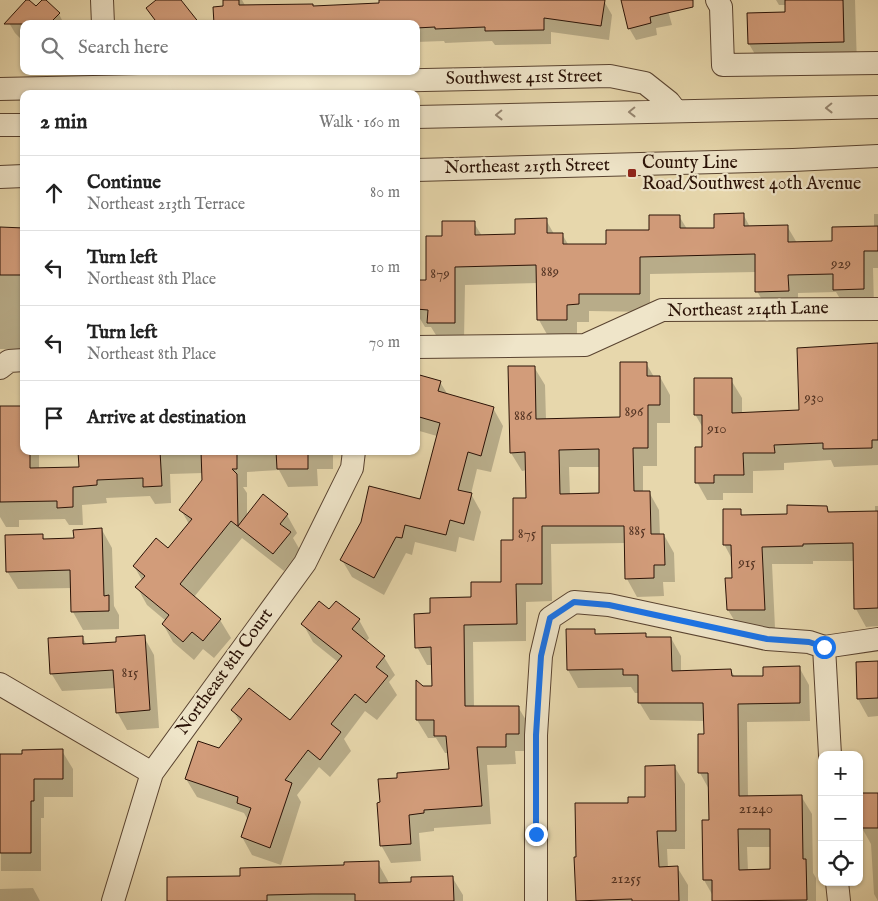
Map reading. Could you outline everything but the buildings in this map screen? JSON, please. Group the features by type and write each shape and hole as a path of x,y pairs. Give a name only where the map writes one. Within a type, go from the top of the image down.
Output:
{"street":[{"path":"102,0 103,20"},
{"path":"718,0 721,7 723,65 878,63"},
{"name":"Southwest 41st Street","path":"0,89 104,84 610,76 645,83 670,102 676,111"},
{"path":"420,117 878,107"},
{"path":"0,125 20,125"},
{"name":"Northeast 215th Street","path":"420,170 878,156"},
{"path":"0,177 20,176"},
{"name":"Northeast 214th Lane","path":"420,347 585,345 662,310 878,309"},
{"name":"Northeast 8th Court","path":"113,901 152,772 305,563 352,468 354,455"},
{"path":"536,901 536,735 541,656 550,618 574,602 609,605 767,639 809,642 824,647 878,640"},
{"path":"824,647 830,751"},
{"path":"0,684 152,772"},
{"path":"837,886 839,901"}],"place":[{"name":"County Line Road/Southwest 40th Avenue","path":"632,173"}],"route":[{"path":"536,834 536,735 541,656 550,618 574,602 609,605 767,639 809,642 824,647"}]}
